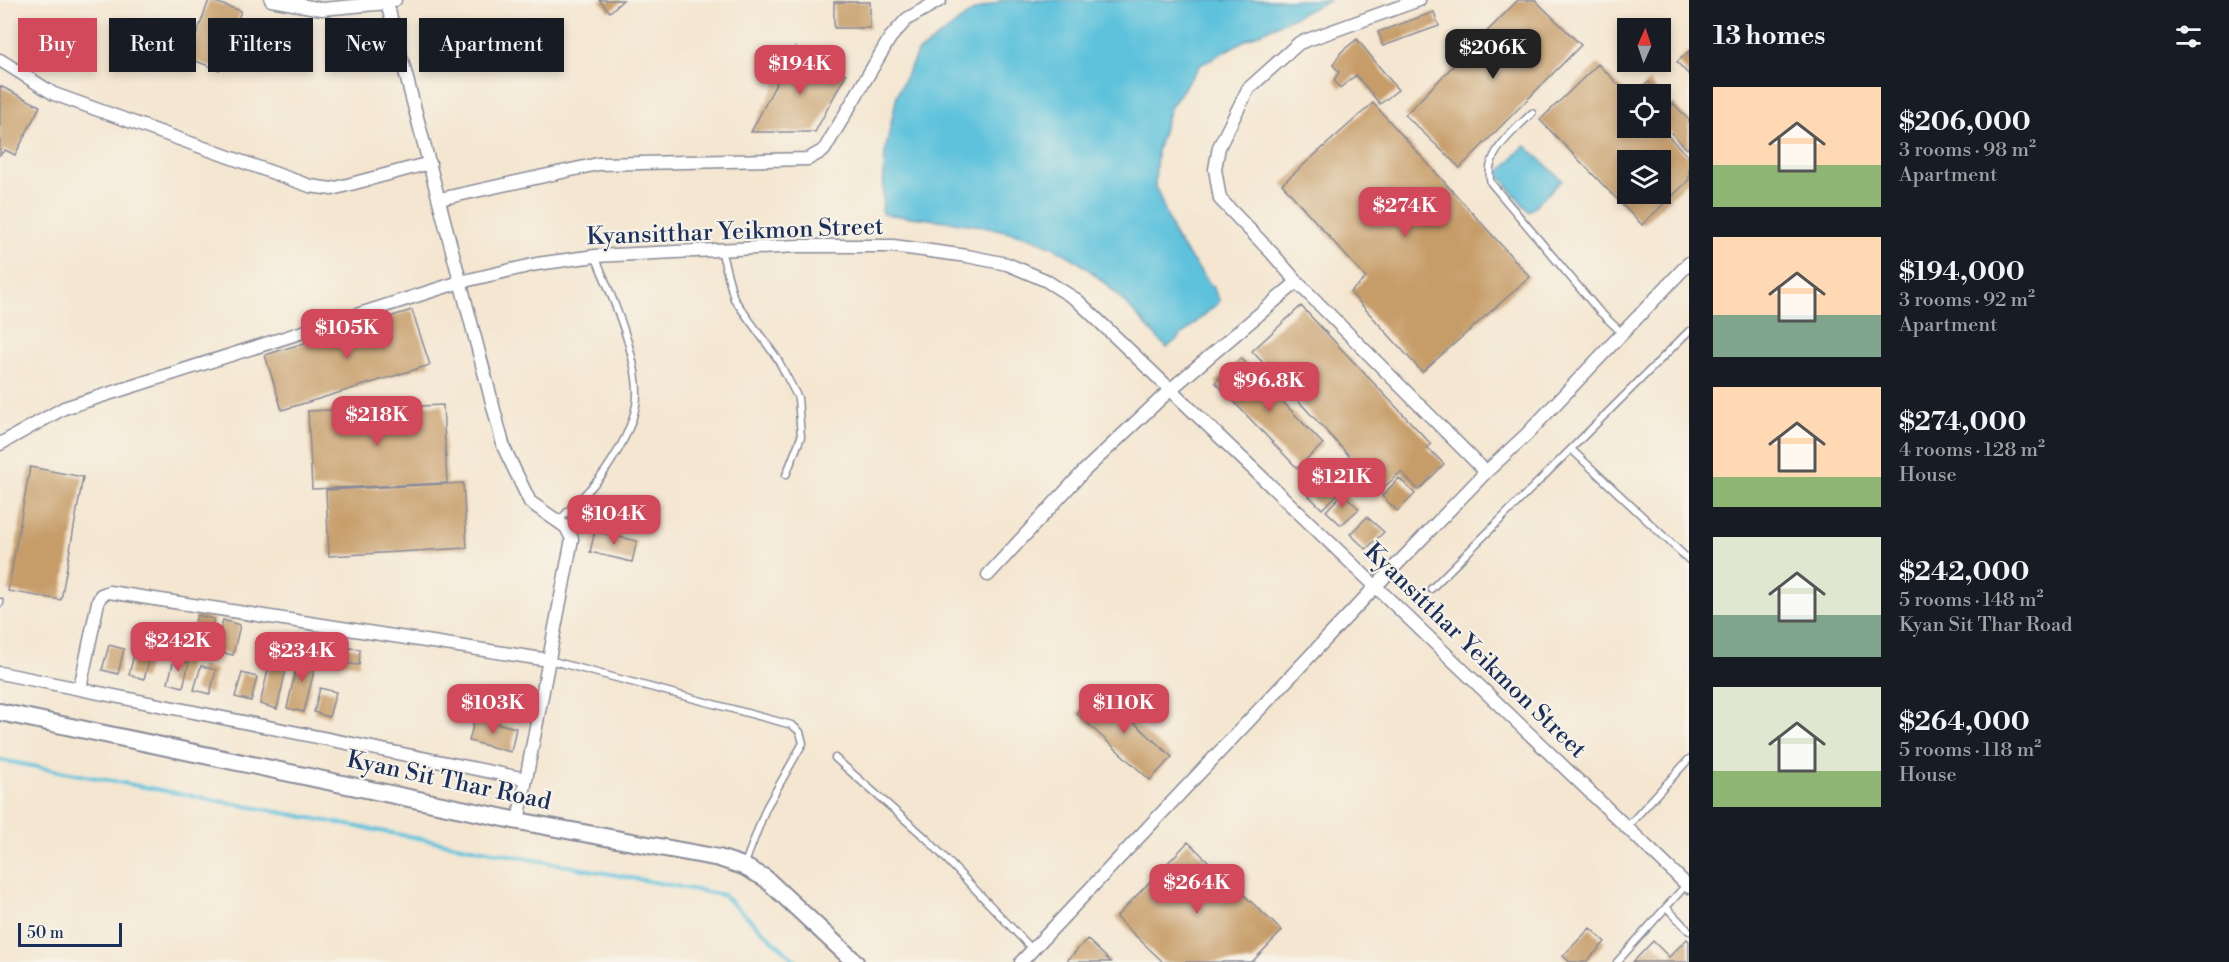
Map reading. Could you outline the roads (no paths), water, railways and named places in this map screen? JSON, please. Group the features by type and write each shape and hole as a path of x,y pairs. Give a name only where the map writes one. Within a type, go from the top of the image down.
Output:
{"main road":[{"name":"Kyan Sit Thar Road","path":"0,712 518,821 719,858 744,866 765,878 855,962"}],"street":[{"path":"271,0 322,9 391,2 460,282 504,448 530,502 566,527 572,539 518,821"},
{"path":"440,199 598,164 808,159 824,150 890,38 908,19 940,0"},
{"path":"1419,0 1299,43 1248,89 1220,147 1215,169 1220,199 1297,282 1486,472"},
{"path":"0,60 54,93 310,186 332,189 430,163"},
{"name":"Kyansitthar Yeikmon Street","path":"0,444 64,408 460,282 537,264 595,256 798,246 893,246 1007,264 1045,280 1077,300 1377,585 1688,886"},
{"path":"1021,962 1377,585 1486,472 1526,435 1689,263"},
{"path":"988,575 1084,471 1171,388 1297,282"},
{"path":"80,688 98,602 101,595 109,592 549,660"},
{"path":"0,673 526,779"}],"lane":[{"path":"1532,112 1497,149 1489,170 1491,183 1599,311 1622,333"},
{"path":"720,250 734,299 777,358 798,399 801,436 786,475"},
{"path":"558,522 604,472 628,432 636,405 636,378 619,315 595,256"},
{"path":"1431,589 1689,331"},
{"path":"1571,450 1689,560"},
{"path":"549,660 792,725 800,732 803,742 766,808 744,866"},
{"path":"835,758 927,839 1033,950"},
{"path":"1627,827 1689,759"},
{"path":"1617,962 1688,886"},
{"path":"1666,907 1689,931"}],"water":[{"path":"1002,0 1330,0 1247,39 1200,65 1170,108 1157,151 1155,185 1176,239 1213,288 1220,301 1167,348 1123,300 1099,278 1053,247 1006,231 981,226 882,214 885,153 897,95 917,53 972,12"},
{"path":"1525,145 1562,180 1529,212 1498,174"}],"waterway":[{"path":"0,760 723,895 797,962"}]}
